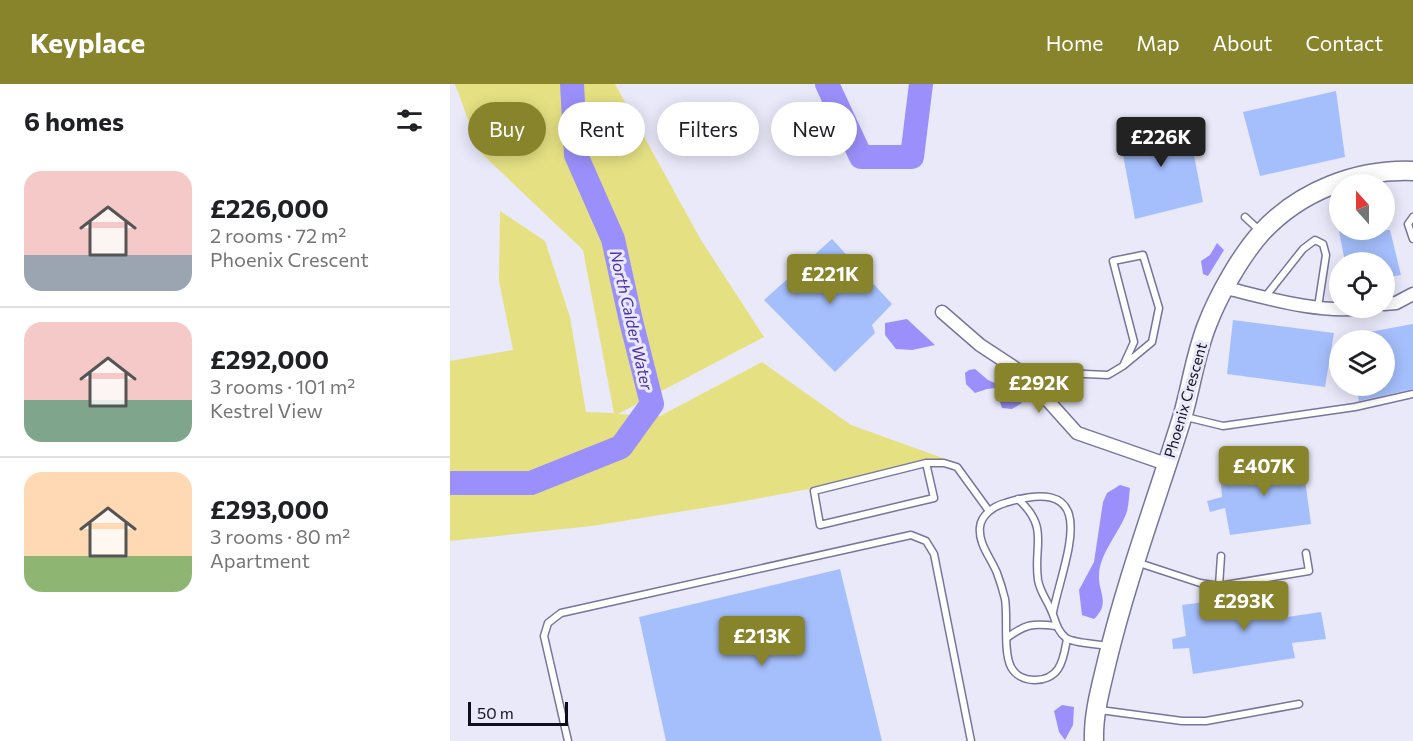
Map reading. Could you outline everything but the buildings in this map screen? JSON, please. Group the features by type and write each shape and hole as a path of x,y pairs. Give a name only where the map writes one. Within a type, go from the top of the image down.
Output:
{"street":[{"name":"Phoenix Crescent","path":"1094,741 1096,710 1111,647 1182,416 1206,326 1242,257 1262,232 1290,207 1326,187 1372,173 1413,171"},
{"path":"1226,288 1329,308"},
{"path":"1395,303 1413,294"},
{"path":"942,312 980,345 1024,374 1077,433 1167,464"}],"lane":[{"path":"1245,217 1262,232"},
{"path":"1413,218 1408,224 1413,239"},
{"path":"1265,297 1303,249 1315,240 1323,244 1326,255 1318,307"},
{"path":"1024,374 1039,372 1108,375 1124,366 1152,342 1159,308 1143,255 1113,261 1134,342 1124,366"},
{"path":"1182,416 1223,426 1355,406 1413,394"},
{"path":"926,463 934,498 820,525 814,491 926,463 944,463 957,467 988,512"},
{"path":"1053,612 1061,573 1071,544 1071,521 1064,506 1057,499 1040,496 1001,504 988,512 980,523 979,536 997,573 1005,600 1007,652 1012,668 1027,679 1041,680 1053,675 1059,669 1064,657 1067,639"},
{"path":"1018,499 1028,508 1036,521 1038,579 1041,590 1053,612 1056,626 1067,639 1111,647"},
{"path":"568,741 544,636 548,623 561,613 911,535 926,541 934,554 970,741"},
{"path":"1136,562 1200,583 1219,586 1309,571 1306,553"},
{"path":"1219,586 1221,556"},
{"path":"1008,637 1020,628 1029,625 1056,626"},
{"path":"1096,710 1182,721 1206,721 1299,704"}],"shaded area":[{"path":"455,84 615,84 625,102 558,102 558,156 645,156 645,138 701,240 764,337 618,414 660,416 762,362 851,425 954,462 734,503 592,526 450,541 450,361 513,350 499,281 500,211 545,241 570,317 586,412 614,413 583,250 484,156 546,156 546,102 468,102 468,119"},
{"path":"1217,243 1224,250 1208,276 1203,274 1201,261 1210,255"},
{"path":"907,319 935,345 912,350 896,349 885,335 885,323"},
{"path":"975,369 988,380 1018,393 1022,403 1012,409 1002,408 995,388 975,393 966,384 965,373"},
{"path":"1120,485 1130,488 1128,508 1100,567 1099,582 1103,603 1094,619 1082,615 1079,590 1094,562 1103,502 1107,493"},
{"path":"1062,705 1074,707 1073,725 1065,740 1059,732 1054,711"}],"waterway":[{"name":"North Calder Water","path":"450,483 531,483 621,447 652,404 613,239 576,155 572,84"},
{"name":"North Calder Water","path":"827,84 861,157 912,157 921,84"}]}
